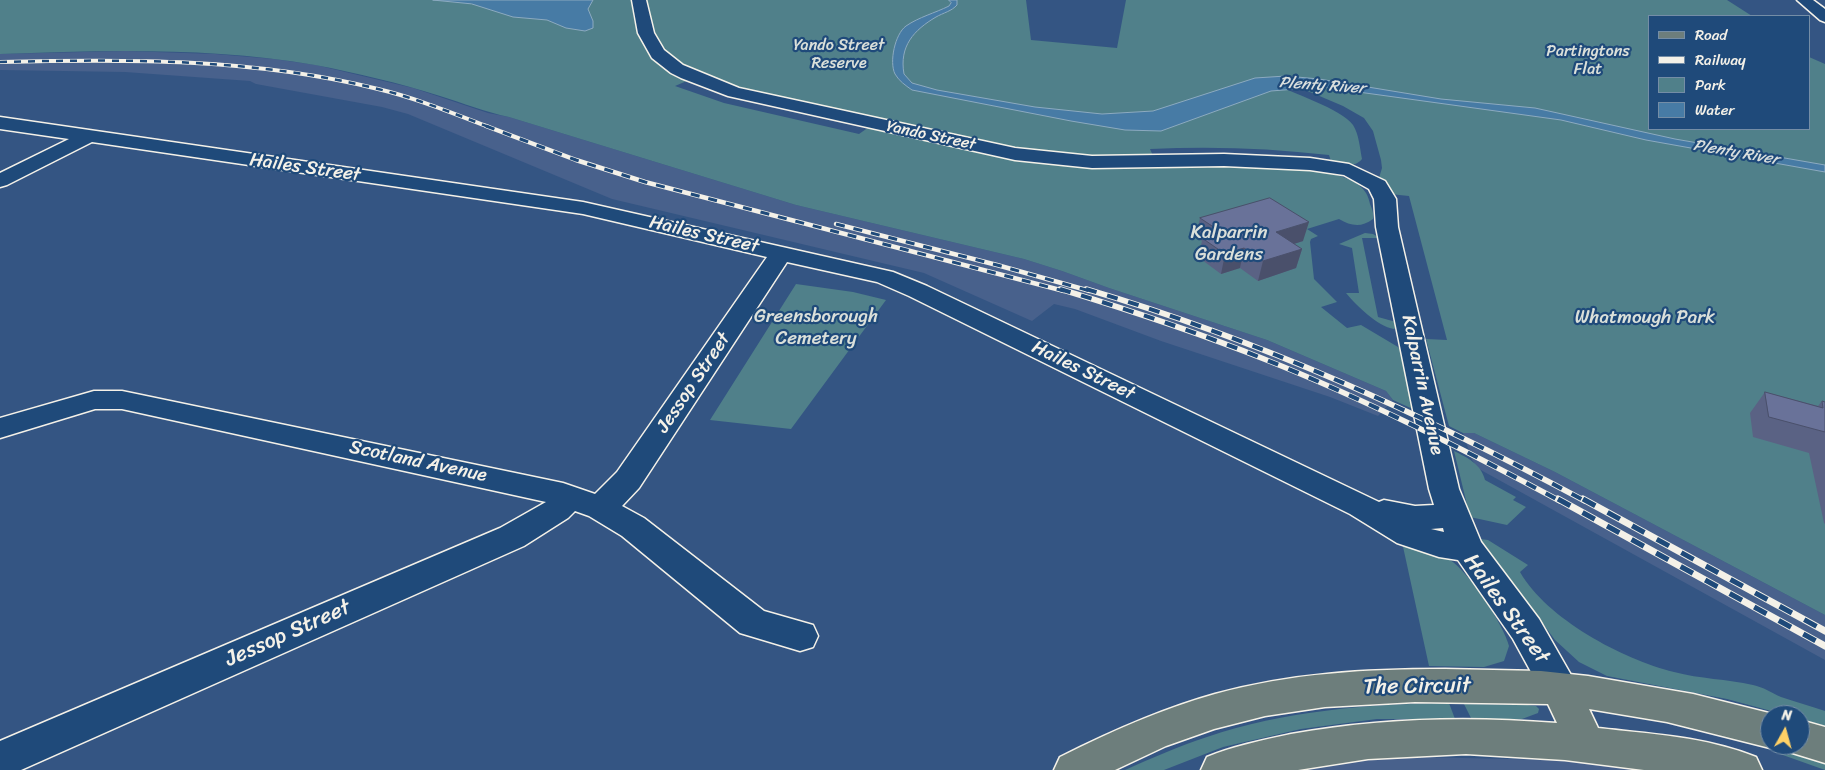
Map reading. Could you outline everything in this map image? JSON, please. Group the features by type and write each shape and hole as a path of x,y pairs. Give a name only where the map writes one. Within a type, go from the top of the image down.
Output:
{"main road":[{"name":"The Circuit","path":"1074,770 1124,745 1179,723 1234,706 1283,696 1398,684 1560,689 1664,705 1760,728"},
{"path":"1560,689 1586,744"},
{"path":"1221,770 1267,756 1309,748 1381,739 1429,736 1514,737 1586,744 1678,756 1742,770"},
{"path":"1810,741 1825,745"}],"street":[{"name":"Yando Street","path":"639,0 646,34 658,54 677,69 734,92 921,134 1039,157 1119,162 1224,160 1274,162 1358,177"},
{"path":"1804,0 1825,17"},
{"name":"Hailes Street","path":"0,123 583,208 878,275 900,283 1361,506 1408,534 1439,544 1468,549 1526,629 1560,689"},
{"path":"0,181 90,136"},
{"name":"Kalparrin Avenue","path":"1358,177 1369,190 1386,218 1444,488 1453,516 1468,549"},
{"name":"Jessop Street","path":"0,760 512,537 557,510 584,502 628,480 781,253"},
{"name":"Scotland Avenue","path":"0,428 94,400 122,400 515,482 584,502 633,527 753,623 800,636"},
{"name":"Hailes Street","path":"1361,506 1404,517 1436,518 1453,516"}],"shaded area":[{"path":"126,51 215,54 274,59 316,65 413,88 488,113 509,117 796,205 1024,259 1062,271 1267,340 1386,391 1393,400 1378,416 1330,397 1161,341 1075,309 1054,304 1032,321 924,273 612,199 408,114 382,107 256,84 250,81 125,72 0,70 0,54"},
{"path":"1463,433 1474,433 1555,472 1825,615 1825,660 1479,469 1472,460"},
{"path":"1417,757 1556,760 1656,770 1308,770 1372,760"}],"green space":[{"name":"Kalparrin Gardens","path":"0,0 632,0 634,16 641,40 656,57 689,80 675,86 724,103 859,134 869,127 986,152 1285,167 1341,176 1360,186 1366,193 1373,211 1373,219 1364,224 1356,225 1339,219 1307,229 1318,236 1311,239 1310,242 1314,279 1337,302 1321,307 1347,328 1361,325 1398,347 1403,352 1415,410 1393,400 1386,391 1267,340 1062,271 1024,259 796,205 425,91 378,79 315,65 237,55 158,51 0,54"},
{"path":"646,0 1026,0 1031,40 1117,48 1126,0 1727,0 1750,15 1648,15 1648,130 1810,130 1810,57 1825,64 1825,615 1555,472 1474,433 1463,433 1449,426 1426,339 1447,340 1409,196 1390,194 1379,178 1382,168 1381,160 1373,131 1364,118 1343,106 1284,81 1271,83 1327,107 1347,119 1353,125 1357,133 1362,159 1352,165 1332,164 1329,155 1240,148 1150,149 1154,158 1114,159 1025,151 733,88 686,69 664,51 655,36"},
{"path":"1365,233 1373,234 1380,238 1362,238 1378,317 1396,322 1398,327 1394,329 1374,320 1346,293 1359,293 1352,248 1339,244"},
{"name":"Greensborough Cemetery","path":"796,284 853,292 886,300 791,429 710,420"},
{"path":"1454,451 1477,466 1485,480 1516,497 1513,500 1526,507 1507,525 1470,517"},
{"path":"1480,539 1488,540 1528,565 1520,572 1532,589 1548,606 1588,635 1610,647 1632,658 1674,672 1760,687 1781,697 1806,705 1760,705 1760,708 1727,699 1607,676 1579,662 1555,640"},
{"path":"1402,542 1445,557 1466,575 1493,612 1506,637 1509,646 1504,661 1484,667 1429,666"},
{"path":"1449,703 1455,719 1377,719 1301,729 1223,747 1164,770 1125,770 1197,741 1236,728 1266,721 1357,707"},
{"path":"1464,704 1527,705 1536,706 1539,709 1538,713 1522,719 1471,718"},
{"path":"1810,706 1825,711 1825,726 1810,722"},
{"path":"1783,755 1801,755 1825,762 1825,770"}],"water":[{"path":"433,0 593,0 588,9 593,21 593,28 585,31 566,28 547,20 513,17 472,4"},
{"name":"Plenty River","path":"949,0 957,0 957,5 921,27 906,47 903,64 904,74 912,83 937,90 1035,107 1102,114 1153,111 1255,78 1286,76 1319,79 1441,99 1535,108 1675,139 1825,165 1825,172 1646,140 1561,120 1322,87 1271,91 1161,131 1125,130 912,90 898,79 893,69 896,42 906,26 949,6 951,3"}],"building":[{"path":"1270,198 1309,222 1276,232 1302,249 1263,261 1244,248 1225,254 1202,238 1221,232 1200,218"},
{"path":"1765,392 1823,408 1822,401 1825,402 1825,432 1769,417"}],"railway":[{"path":"0,62 143,61 237,66 284,71 378,89 434,106 489,127"},
{"path":"486,126 576,160 645,182 1064,291"},
{"path":"836,224 1090,291"},
{"path":"1060,289 1137,313 1239,349 1302,374 1414,426 1560,501"},
{"path":"1086,289 1151,309 1215,332 1341,382 1464,439 1585,501"},
{"path":"1558,499 1825,646"},
{"path":"1583,499 1825,631"}],"park label":[{"name":"Yando Street Reserve","path":"839,55"},
{"name":"Partingtons Flat","path":"1588,61"},
{"name":"Whatmough Park","path":"1645,318"}]}
